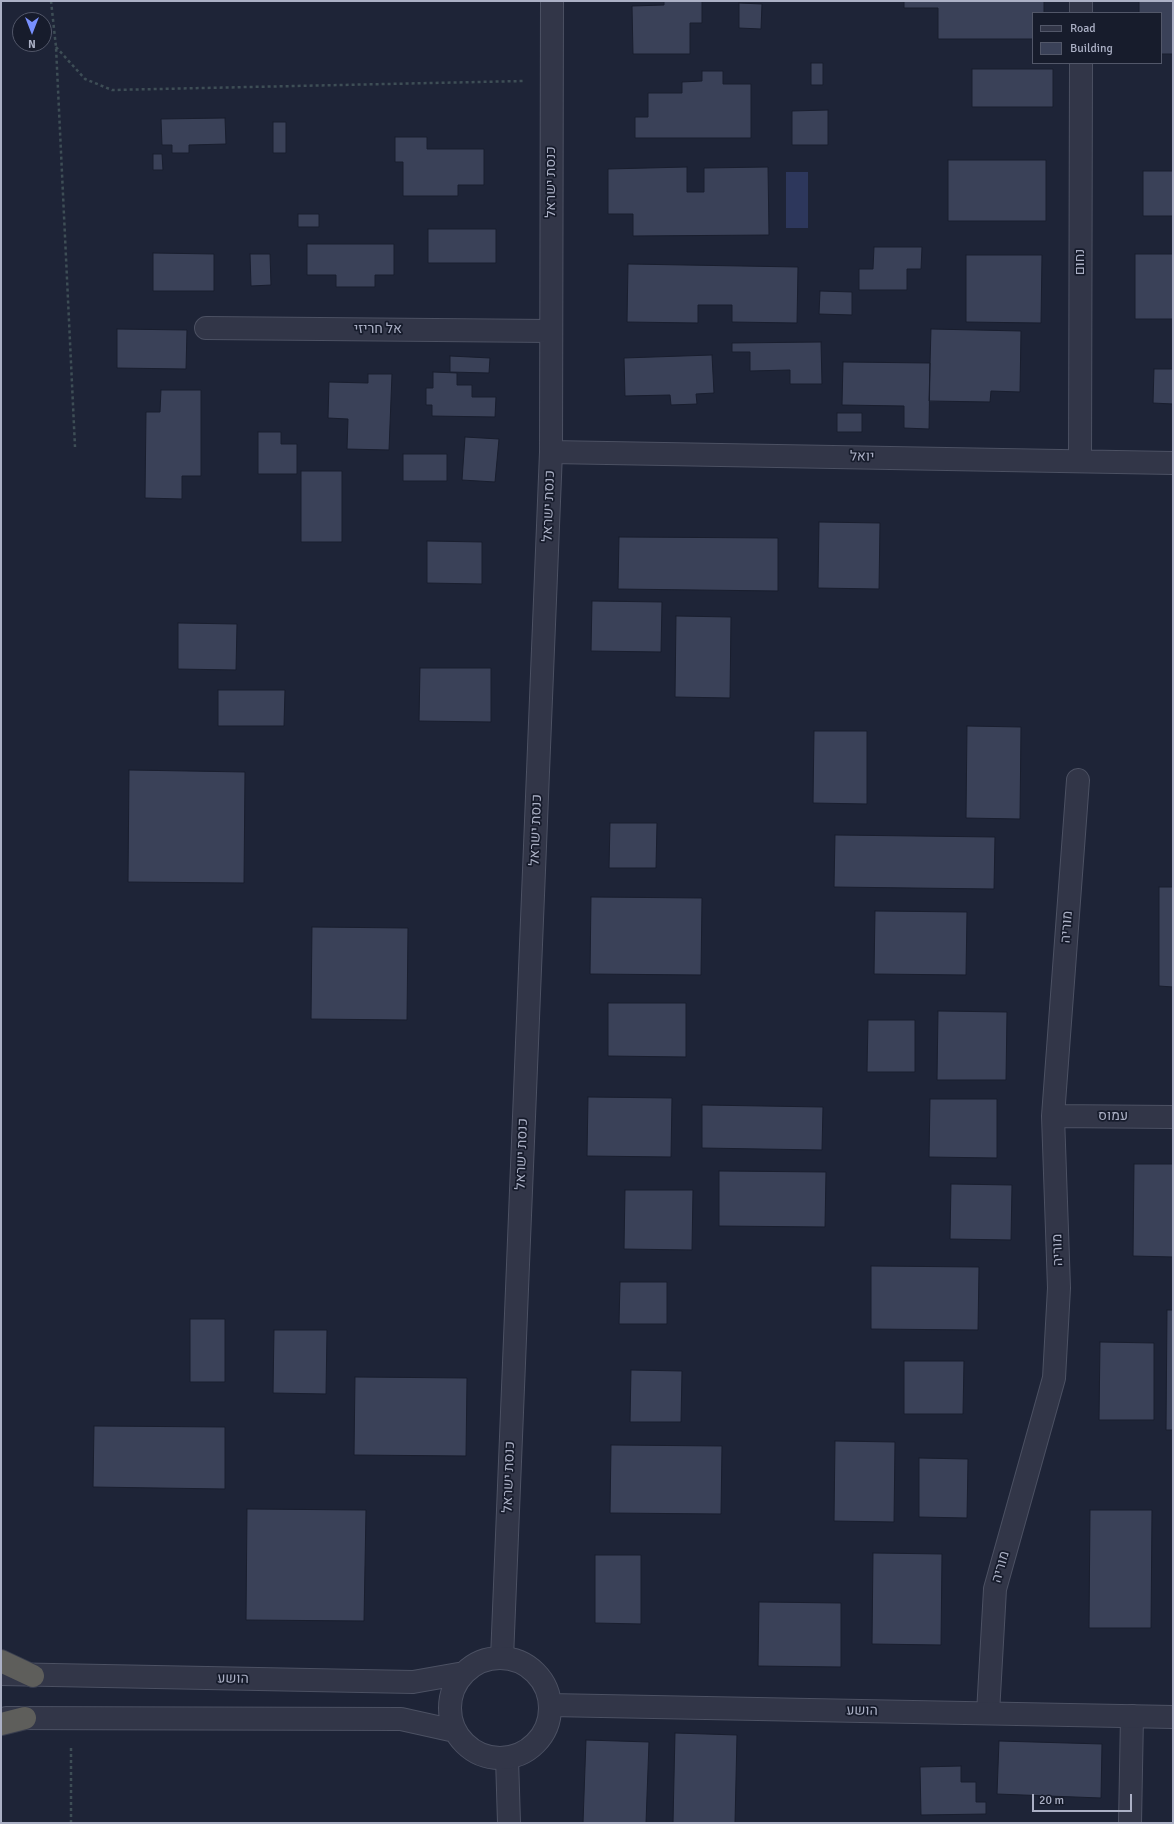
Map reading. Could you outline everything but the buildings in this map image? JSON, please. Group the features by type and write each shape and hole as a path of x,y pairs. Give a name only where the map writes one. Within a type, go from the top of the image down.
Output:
{"highway":[{"path":"1,1661 32,1676"},
{"path":"1,1724 24,1718"}],"street":[{"name":"כנסת ישראל","path":"502,1658 551,452 550,330 552,1"},
{"path":"1081,1 1081,12"},
{"name":"נחום","path":"1080,462 1081,64"},
{"name":"אל חריזי","path":"206,328 550,330"},
{"name":"יואל","path":"551,452 1173,463"},
{"name":"מוריה","path":"988,1713 995,1589 1054,1378 1059,1288 1053,1116 1078,780"},
{"name":"עמוס","path":"1053,1116 1173,1116"},
{"path":"502,1658 516,1661 529,1667 540,1678 547,1690 550,1705 549,1720 544,1734 534,1745 522,1754 507,1758 492,1758 477,1753 464,1744 455,1731 450,1716 450,1701 455,1686 464,1673 475,1665 488,1660 502,1658"},
{"name":"הושע","path":"1,1674 32,1676 413,1682 464,1673"},
{"name":"הושע","path":"550,1705 1173,1717"},
{"path":"1130,1823 1132,1716"},
{"path":"1,1718 401,1719 455,1731"},
{"path":"507,1758 509,1823"}],"path":[{"path":"51,1 56,47 75,447"},
{"path":"56,47 85,78 112,90 552,80"},
{"path":"71,1719 71,1823"}],"water":[{"path":"786,172 808,172 808,228 786,228"}]}
